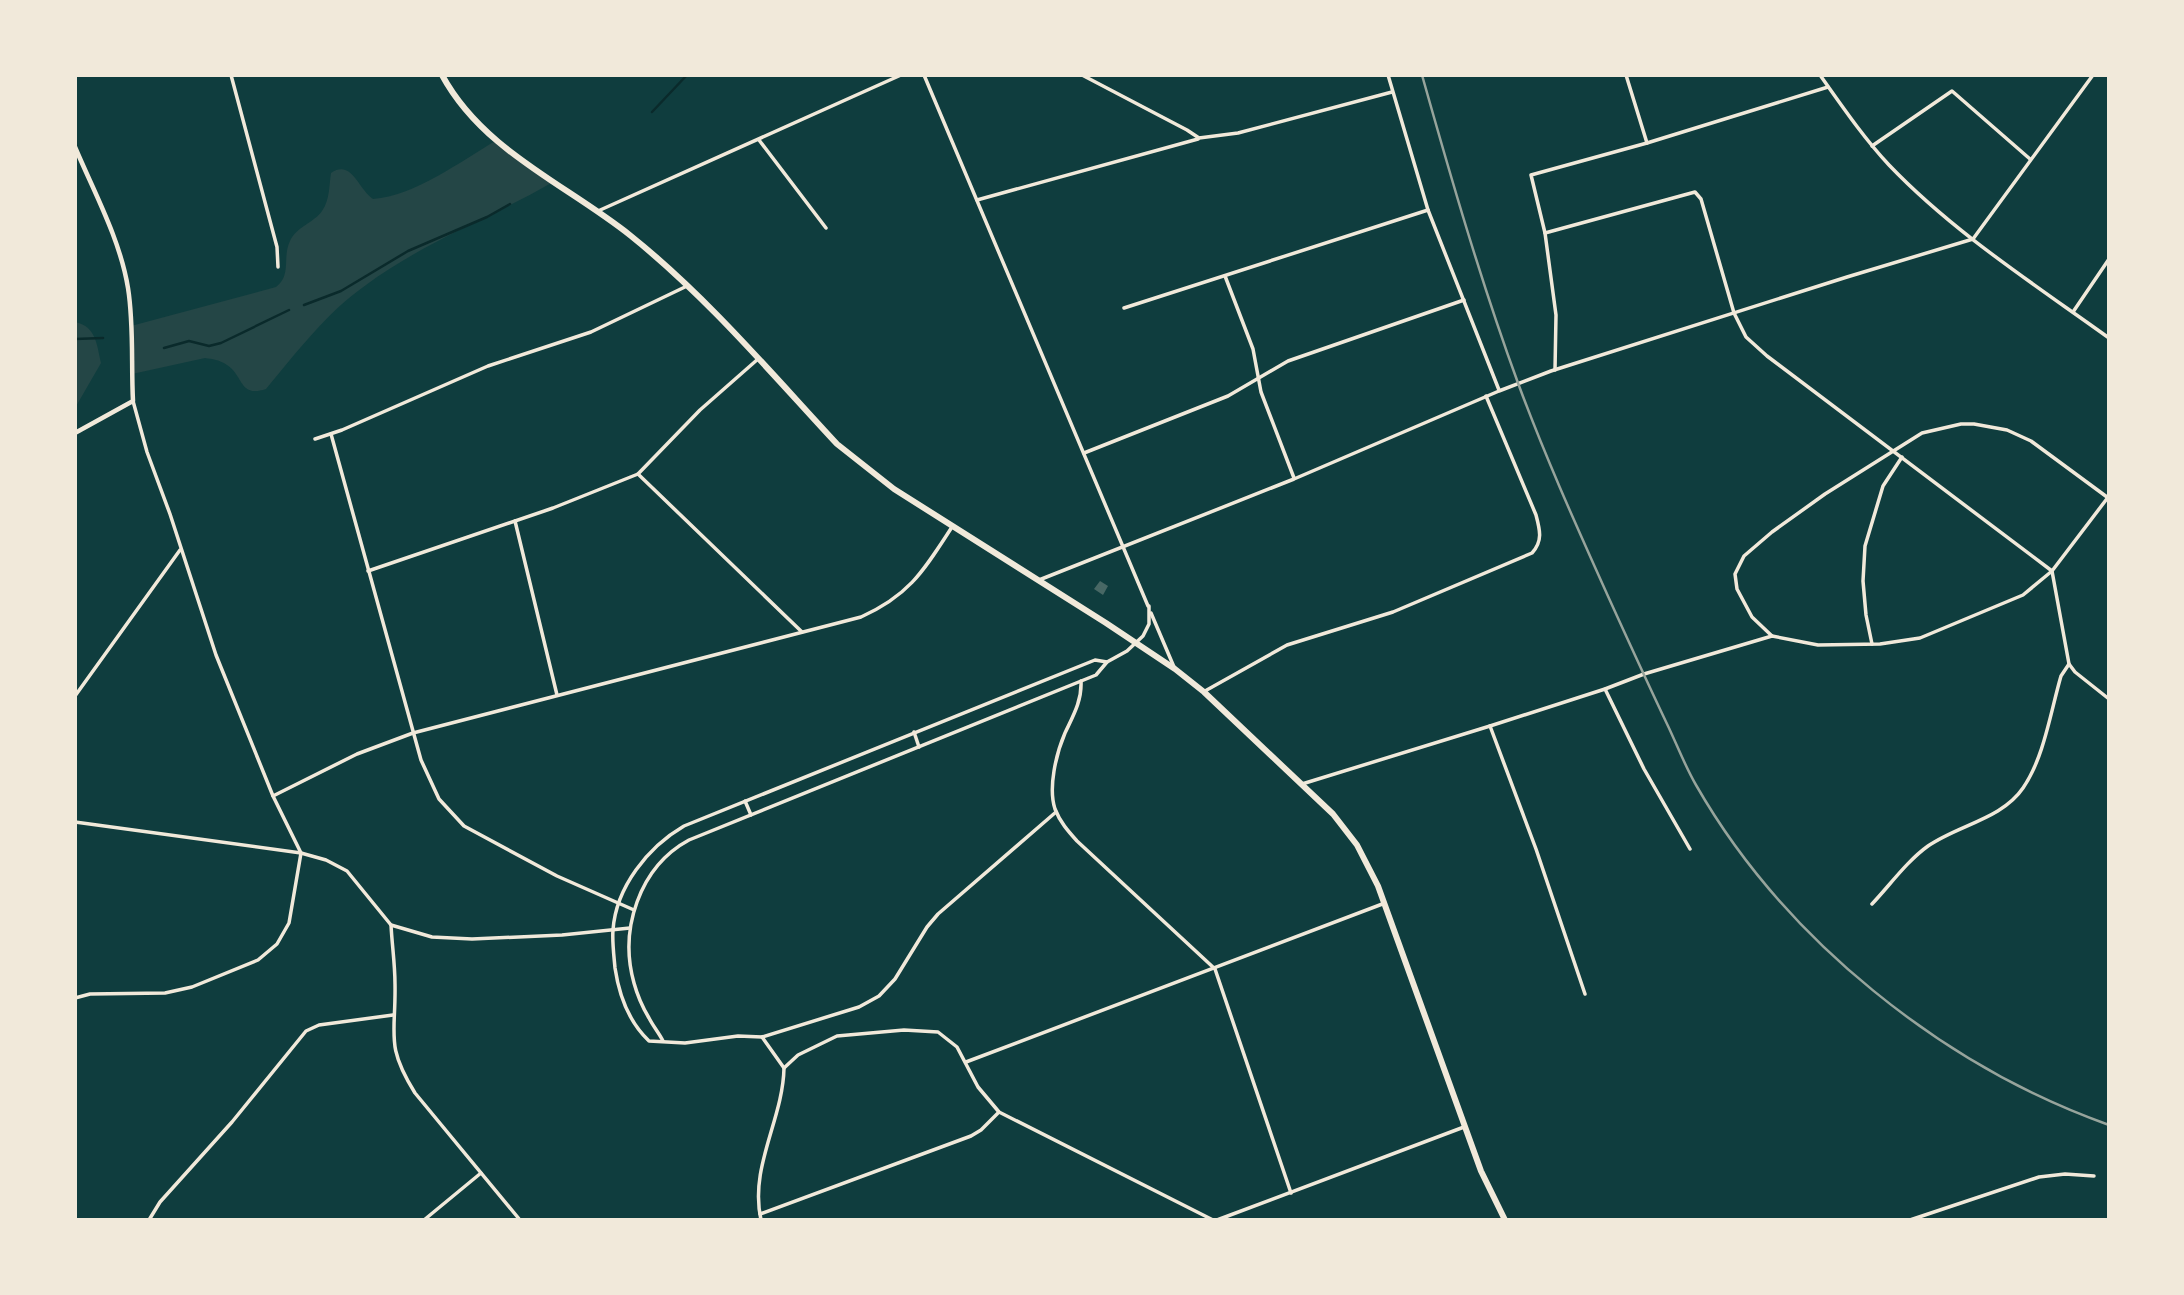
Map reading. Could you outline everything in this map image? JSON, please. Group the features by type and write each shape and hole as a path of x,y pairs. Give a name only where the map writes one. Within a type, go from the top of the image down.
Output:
{"main road":[{"path":"442,75 483,129 518,158 630,235 687,286 855,460 952,527 1175,669 1204,692 1333,814 1357,845 1385,903 1481,1171 1504,1220"}],"street":[{"path":"231,75 278,247 278,267"},
{"path":"596,212 901,75"},
{"path":"925,75 1175,669"},
{"path":"1082,75 1199,138"},
{"path":"1388,75 1428,210 1499,391"},
{"path":"1626,75 1647,144"},
{"path":"1820,75 1872,146 1910,184 1973,239 2109,338"},
{"path":"1037,581 1294,479 1486,396 1555,370 1973,239 2094,75"},
{"path":"1555,370 1556,315 1545,233 1531,175 1647,144 1828,87"},
{"path":"1872,146 1952,91 2030,160"},
{"path":"977,201 1199,138 1238,134 1392,92"},
{"path":"759,140 825,228"},
{"path":"75,147 111,231 128,288 133,401 147,452 216,655 273,796 301,853 289,923 277,944 258,960 224,976 165,993 90,994 75,998"},
{"path":"1545,233 1695,192 1701,199 1734,313 1746,337 2052,571 2069,664 2109,699"},
{"path":"1125,308 1428,210"},
{"path":"2073,312 2109,259"},
{"path":"1225,276 1253,349 1261,392 1294,479"},
{"path":"315,439 488,366 591,332 687,286"},
{"path":"1084,453 1228,396 1288,361 1465,300"},
{"path":"368,570 515,521 638,474 669,440 758,359"},
{"path":"1204,692 1287,645 1381,616 1528,556 1537,547 1540,529 1486,396"},
{"path":"75,433 133,401"},
{"path":"1302,783 1772,636 1818,645 1872,644 1920,638 2023,595 2052,571 2108,497 2031,441 1994,426 1961,424 1935,428 1910,439 1825,494 1744,556 1735,574 1737,589 1752,617 1772,636"},
{"path":"331,434 413,733 429,782 444,806 464,826 557,876 634,910"},
{"path":"1872,644 1863,581 1865,546 1883,486 1902,457"},
{"path":"638,474 803,633"},
{"path":"515,521 558,695"},
{"path":"273,796 357,754 413,733 861,617 895,599 912,583 952,527"},
{"path":"75,696 181,549"},
{"path":"663,1041 649,1019 634,984 630,928 640,894 655,870 679,846 1098,674 1107,662 1137,643 1149,624 1149,606"},
{"path":"1056,812 938,914 895,979 880,996 859,1007 762,1037 738,1036 685,1043 649,1041 635,1025 626,1008 617,980 612,930 619,903 644,859 664,838 684,826 1095,660 1107,662"},
{"path":"1872,904 1926,848 1953,831 1990,815 2021,791 2035,764 2061,676 2069,664"},
{"path":"1081,681 1080,698 1063,736 1057,762 1053,791 1056,812 1077,841 1214,969 1291,1193"},
{"path":"1605,689 1644,769 1690,849"},
{"path":"1490,726 1585,994"},
{"path":"914,732 919,747"},
{"path":"745,801 751,815"},
{"path":"75,822 301,853 326,860 347,871 391,925 432,937 472,939 562,935 630,928"},
{"path":"965,1062 1385,903"},
{"path":"391,925 396,987 393,1015 394,1052 404,1076 520,1220"},
{"path":"149,1220 160,1202 232,1122 306,1031 319,1025 393,1015"},
{"path":"999,1112 971,1136 761,1217 758,1189 760,1171 785,1068 798,1055 836,1036 904,1030 938,1032 957,1047 978,1087 999,1112 1215,1220 1465,1127"},
{"path":"762,1037 785,1068"},
{"path":"424,1220 481,1173"},
{"path":"1910,1220 2039,1177 2064,1174 2094,1176"}],"shaded area":[{"path":"497,140 553,182 434,243 366,285 325,320 266,389 251,391 227,365 205,358 132,374 131,326 276,287 281,282 290,241 325,207 331,173 338,170 350,172 373,199 389,196 421,185"},
{"path":"75,322 91,332 97,343 101,363 75,408"}],"building":[{"path":"1100,581 1108,586 1103,595 1094,589"}],"waterway":[{"path":"652,112 687,75"},
{"path":"304,305 341,291 408,251 487,217 510,204"},
{"path":"164,348 189,341 209,346 221,343 289,310"},
{"path":"75,339 103,338"}],"railway":[{"path":"1422,75 1479,268 1504,345 1539,436 1595,568 1685,763 1732,841 1774,895 1822,945 1873,991 1929,1032 1987,1069 2047,1100 2109,1125"}]}
